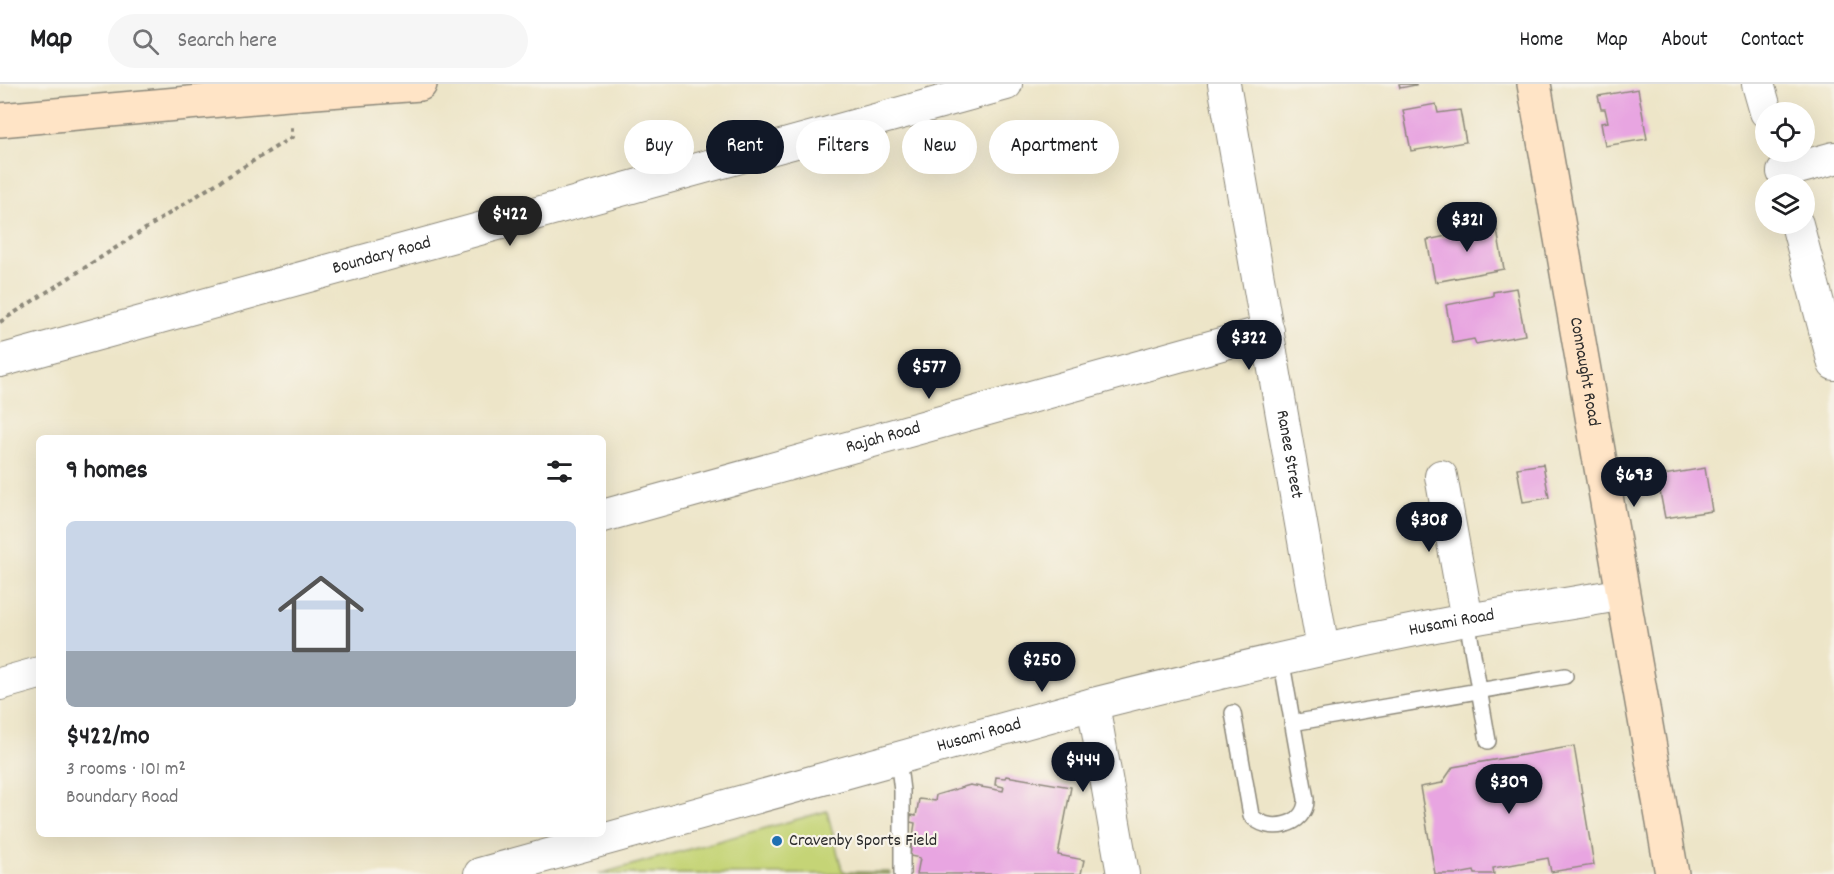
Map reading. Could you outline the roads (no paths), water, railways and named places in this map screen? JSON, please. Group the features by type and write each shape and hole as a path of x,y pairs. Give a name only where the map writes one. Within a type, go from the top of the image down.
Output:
{"street":[{"path":"0,120 420,84"},
{"name":"Boundary Road","path":"0,361 1006,84"},
{"name":"Ranee Street","path":"1224,84 1323,649"},
{"name":"Connaught Road","path":"1534,84 1672,874"},
{"path":"1758,84 1763,102"},
{"path":"1782,169 1834,158"},
{"path":"1800,234 1834,364"},
{"name":"Rajah Road","path":"606,515 1268,331"},
{"path":"1441,476 1467,620"},
{"name":"Husami Road","path":"480,874 1093,704 1323,649 1467,620 1623,594"},
{"path":"0,684 36,674"},
{"path":"1093,704 1123,874"}],"lane":[{"path":"1467,620 1488,741"},
{"path":"1233,713 1251,815 1263,825 1293,822 1305,811 1306,799 1281,658"},
{"path":"1293,723 1565,676"},
{"path":"898,758 902,790 902,874"}],"place":[{"name":"Cravenby Sports Field","path":"777,841"}]}
